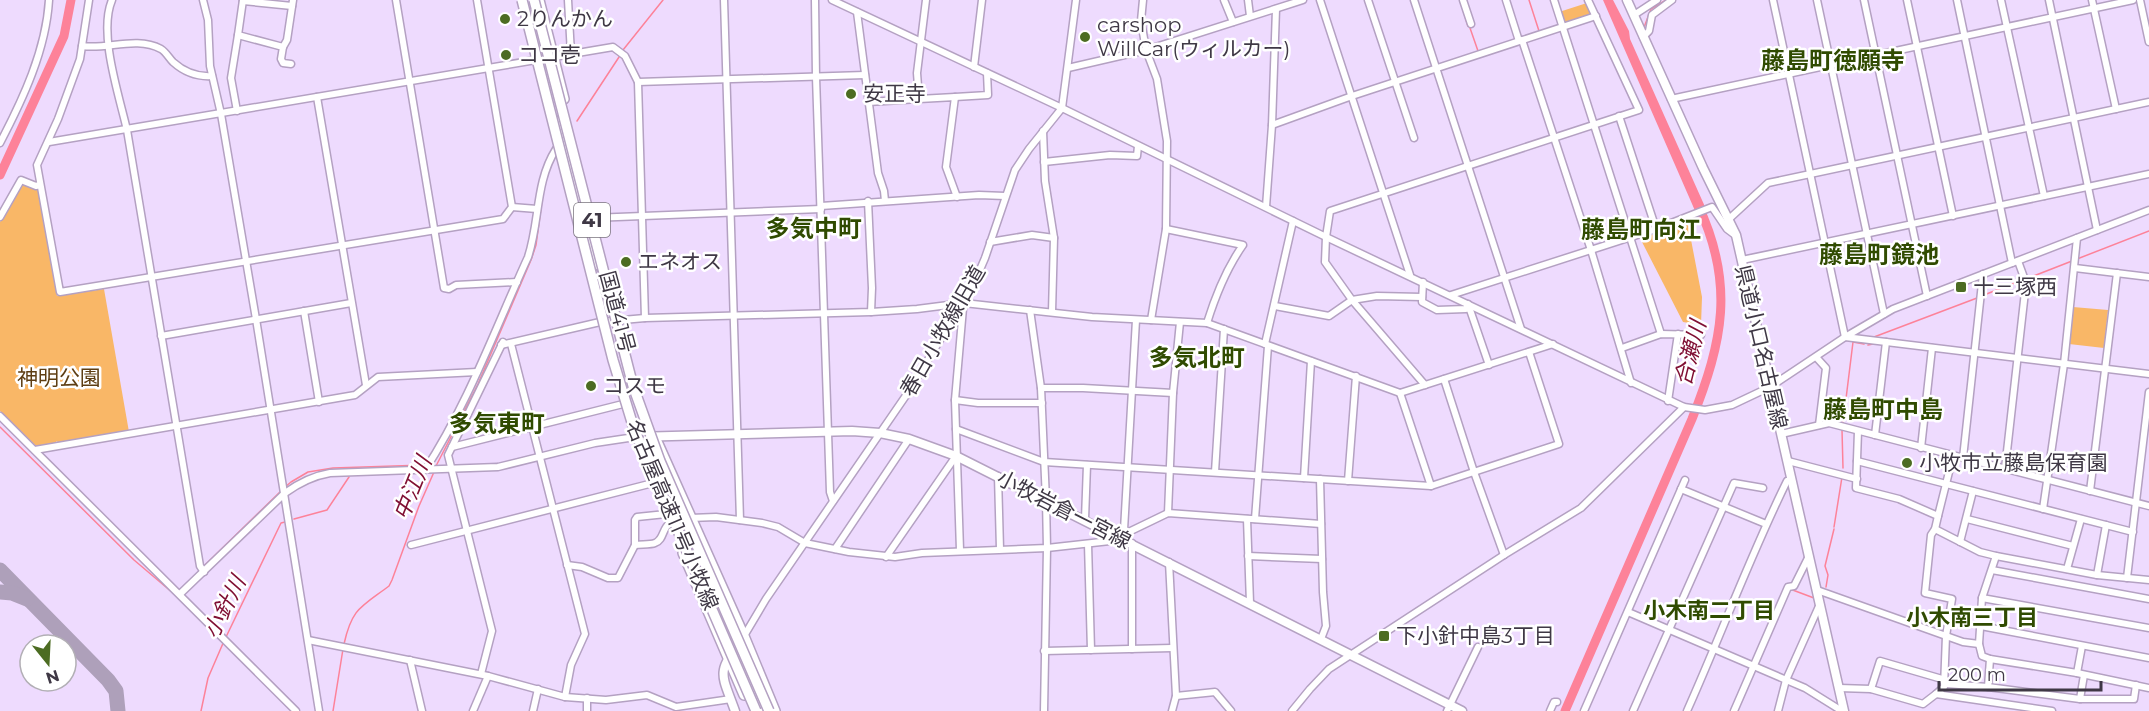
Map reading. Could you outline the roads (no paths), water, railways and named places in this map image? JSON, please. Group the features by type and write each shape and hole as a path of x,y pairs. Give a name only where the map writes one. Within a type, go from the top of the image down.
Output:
{"highway":[{"name":"国道41号","path":"520,0 600,322 623,404 670,524 728,658 754,711"},
{"name":"名古屋高速11号小牧線","path":"520,0 622,390 648,464 754,711"},
{"path":"528,0 595,261 602,268"},
{"name":"名古屋高速11号小牧線","path":"534,0 633,386 646,425 769,711"},
{"name":"国道41号","path":"539,0 592,218 644,410 775,711"},
{"path":"562,171 590,274 599,284 618,360 642,433 719,614 718,624"},
{"path":"740,646 739,654 764,711"}],"main road":[{"name":"県道小口名古屋線","path":"1627,0 1736,235 1843,711"},
{"name":"小牧岩倉一宮線","path":"635,437 828,431 880,433 909,439 956,456 998,476 1321,639 1448,708 1462,711"},
{"path":"735,711 722,674 728,658 744,636"}],"street":[{"path":"0,142 33,71 41,44 49,0"},
{"path":"89,0 80,59 49,142 37,165 60,292 503,219 512,207 477,0"},
{"path":"112,0 107,11 106,22 113,69 127,130 202,570"},
{"path":"202,0 208,20 212,76 221,114 247,262 319,711"},
{"path":"396,0 444,288 449,289 456,285 517,282"},
{"path":"568,0 571,54"},
{"path":"724,0 740,520"},
{"path":"815,0 830,492 833,501"},
{"path":"832,0 1684,407 1705,410 1732,405 1770,387 1884,314 2149,210"},
{"path":"919,99 918,73 926,0"},
{"path":"974,67 982,0"},
{"path":"1062,108 1076,0"},
{"path":"1143,0 1141,21 1146,50 1157,79 1167,141 1166,229 1151,320"},
{"path":"1224,0 1233,22"},
{"path":"1248,0 1250,16"},
{"path":"1068,68 1146,50 1303,0"},
{"path":"1320,0 1410,275"},
{"path":"1368,0 1414,138"},
{"path":"1414,0 1521,329"},
{"path":"1463,0 1471,24"},
{"path":"1506,0 1554,136 1622,348 1631,383"},
{"path":"1554,0 1661,334"},
{"path":"1425,385 1352,300 1325,262 1330,211 1639,110 1588,0"},
{"path":"1634,15 1657,0"},
{"path":"1643,37 1649,31 1652,15 1672,0"},
{"path":"1773,0 1845,337"},
{"path":"1817,0 1884,314"},
{"path":"1864,0 1927,296"},
{"path":"1907,0 1953,216"},
{"path":"1957,0 2000,206 2015,262 2024,279 2005,469"},
{"path":"2001,0 2044,196"},
{"path":"2049,0 2097,230"},
{"path":"2092,0 2116,109"},
{"path":"1671,99 2133,0"},
{"path":"2140,0 2149,42"},
{"path":"237,111 231,78 243,1 292,3 287,40 281,59 282,63 291,64"},
{"path":"1266,207 1272,125 1276,9"},
{"path":"857,12 878,173 885,201"},
{"path":"1272,125 1395,81 1596,16"},
{"path":"238,35 283,47"},
{"path":"82,46 141,43 162,49 173,63 189,73 200,77 212,76"},
{"path":"49,142 613,47 623,54 638,82 645,318"},
{"path":"868,102 988,95 987,73"},
{"path":"638,82 865,75"},
{"path":"317,97 366,385"},
{"path":"956,97 946,168 957,197"},
{"path":"1729,219 1768,183 2149,102"},
{"name":"春日小牧線旧道","path":"744,636 907,394 964,303 979,273 1005,196 1020,162 1062,108"},
{"path":"1619,116 1656,229"},
{"path":"1043,131 1045,181 1054,238 1052,312"},
{"path":"1044,162 1110,155 1137,156 1138,146"},
{"path":"427,470 477,372 533,243 541,182 548,160 556,148"},
{"path":"1742,260 2149,174"},
{"path":"0,217 21,180 36,186 40,185"},
{"path":"592,218 821,207 868,201 979,195 1005,196"},
{"path":"868,201 871,312"},
{"path":"512,207 537,209"},
{"path":"1451,295 1656,229 1712,207 1727,229 1736,235"},
{"path":"1255,519 1266,345 1293,221"},
{"path":"1166,229 1243,244 1230,262 1216,294 1207,323"},
{"path":"990,242 1032,235 1054,238"},
{"path":"2043,509 2049,481 2064,364 2077,238"},
{"path":"2075,262 2117,273 2149,277"},
{"path":"2090,491 2117,273"},
{"path":"1963,458 1983,274"},
{"path":"1423,282 1422,302 1437,310 1466,309 1468,304"},
{"path":"1275,306 1329,316 1352,300 1377,296 1422,297"},
{"path":"161,336 351,303"},
{"path":"960,550 956,400 964,303"},
{"path":"473,711 484,675 492,631 448,455 502,343 511,344 600,322 619,320 871,312 964,303 1136,320 1207,323 1400,393 1553,344"},
{"path":"1468,304 1489,365"},
{"path":"1030,310 1041,388 1046,500 1044,711"},
{"path":"304,311 319,402"},
{"path":"1121,538 1124,530 1136,320"},
{"path":"1168,513 1173,393 1180,322"},
{"path":"1215,472 1224,329"},
{"path":"1622,348 1661,334 1701,335"},
{"path":"1668,401 1678,334"},
{"path":"1845,337 2149,374"},
{"path":"1875,435 1886,342"},
{"path":"511,344 585,634 571,665 565,697"},
{"path":"1921,447 1932,348"},
{"path":"956,429 1044,462 1431,486 1559,444 1529,352"},
{"path":"1816,357 1826,368 1819,425"},
{"path":"1304,478 1311,361"},
{"path":"35,450 355,395 378,377 477,372"},
{"path":"1348,481 1356,376"},
{"path":"1444,379 1504,555"},
{"path":"1041,388 1173,393"},
{"path":"2127,578 2135,503 2147,439 2149,392"},
{"path":"1400,393 1431,486"},
{"path":"956,400 978,403 1042,403"},
{"path":"442,444 450,447 623,404"},
{"path":"1292,711 1329,669 1504,555 1581,508 1684,407"},
{"path":"0,416 296,711"},
{"path":"1781,434 1829,423 2149,506"},
{"path":"1858,431 1856,488 1899,499 1938,516"},
{"path":"180,594 202,570 285,493 298,483 315,476 330,473 498,466 595,443 635,437"},
{"path":"836,549 909,439"},
{"path":"886,557 956,456"},
{"path":"1839,688 1871,689 1923,704 1945,684 1946,636 1952,599 1924,593 1931,536 1935,529 1953,456"},
{"path":"1857,460 2133,532"},
{"path":"1788,461 1857,479"},
{"path":"1085,519 1087,465"},
{"path":"998,476 1000,549"},
{"path":"1320,479 1326,626 1321,639"},
{"path":"1584,711 1685,480"},
{"path":"1687,711 1766,524 1787,481 1792,480"},
{"path":"411,546 653,483"},
{"path":"1633,711 1734,483 1763,488"},
{"path":"1681,489 1766,524"},
{"path":"1960,542 1973,491"},
{"path":"690,518 698,516 740,520 778,527 805,543 886,557 960,550 1047,548 1110,541 1121,538 1128,532 1168,513 1321,524"},
{"path":"567,566 582,567 608,578 618,578 635,545 637,517 666,514"},
{"path":"1247,519 1250,603"},
{"path":"1967,519 2073,546"},
{"path":"2067,569 2081,519"},
{"path":"635,545 656,543 665,526 670,524"},
{"path":"2097,575 2106,525"},
{"path":"1935,529 1980,552 1996,556 2097,575 2149,580"},
{"path":"1131,543 1132,649"},
{"path":"1088,544 1091,650"},
{"path":"1248,556 1322,559"},
{"path":"1734,711 1788,587 1794,586 1809,556"},
{"path":"1996,556 1982,598 1979,644 1982,656 2149,688"},
{"path":"1169,562 1176,696 1172,711"},
{"path":"1992,570 2149,599"},
{"path":"1817,590 1963,642 1979,644"},
{"path":"1982,598 2149,628"},
{"path":"1778,711 1786,680 1820,604"},
{"path":"1628,612 1805,688 1843,711"},
{"path":"1981,626 2149,658"},
{"path":"308,640 484,675 565,697 606,700 647,695 676,707 731,699"},
{"path":"2080,699 2082,645"},
{"path":"1448,708 1478,647"},
{"path":"1044,651 1172,648"},
{"path":"1988,687 1990,659"},
{"path":"410,660 422,711"},
{"path":"1871,689 1880,661 1942,679 1945,684"},
{"path":"1945,684 2080,699 2134,699 2136,685"},
{"path":"533,711 538,689"},
{"path":"1176,696 1215,692 1231,711"},
{"path":"1936,694 2052,711"},
{"path":"587,698 587,711"},
{"path":"1550,711 1554,702 1557,702"},
{"path":"1995,702 1995,711"},
{"path":"666,703 666,711"}],"waterway":[{"path":"0,175 64,36 71,0"},
{"name":"中江川","path":"623,50 663,0"},
{"path":"1460,0 1468,26"},
{"path":"1529,0 1539,31"},
{"path":"1643,30 1651,9 1666,0"},
{"path":"1470,28 1478,51"},
{"path":"1650,35 1652,29"},
{"path":"1271,71 1272,48"},
{"name":"中江川","path":"577,121 621,54"},
{"name":"中江川","path":"435,468 478,384 531,260 536,245 544,186"},
{"name":"合瀬川","path":"1565,711 1692,419 1711,364 1717,338 1721,287 1710,234 1698,205"},
{"path":"2077,259 2149,231"},
{"path":"2026,279 2072,261"},
{"path":"1984,295 2022,280"},
{"path":"1874,337 1977,298"},
{"path":"1843,423 1853,342 1864,344"},
{"path":"1868,345 1873,344"},
{"path":"0,427 134,560 173,593"},
{"path":"1842,430 1843,468"},
{"name":"小針川","path":"285,487 308,472 333,468 425,465"},
{"name":"中江川","path":"344,644 354,615 389,586 434,472"},
{"name":"小針川","path":"294,519 327,510 349,477"},
{"path":"1834,527 1842,477"},
{"path":"203,567 281,491"},
{"name":"小針川","path":"226,637 281,523 285,522"},
{"path":"1826,587 1828,575 1825,566 1834,529"},
{"path":"1787,597 1790,589 1814,598 1815,602"},
{"name":"小針川","path":"201,711 208,678 224,641"},
{"name":"中江川","path":"333,711 343,649"}],"place":[{"name":"2りんかん","path":"505,19"},
{"name":"carshop WillCar(ウィルカー)","path":"1085,37"},
{"name":"ココ壱","path":"506,55"},
{"name":"安正寺","path":"851,94"},
{"name":"エネオス","path":"626,262"},
{"name":"十三塚西","path":"1961,287"},
{"name":"コスモ","path":"591,386"},
{"name":"小牧市立藤島保育園","path":"1907,463"},
{"name":"下小針中島3丁目","path":"1384,636"}],"district":[{"name":"藤島町徳願寺","path":"1833,61"},
{"name":"多気中町","path":"814,229"},
{"name":"藤島町向江","path":"1641,230"},
{"name":"藤島町鏡池","path":"1879,255"},
{"name":"多気北町","path":"1197,358"},
{"name":"藤島町中島","path":"1883,410"},
{"name":"多気東町","path":"497,424"},
{"name":"小木南二丁目","path":"1709,610"},
{"name":"小木南三丁目","path":"1972,617"}],"park label":[{"name":"神明公園","path":"59,378"}]}
